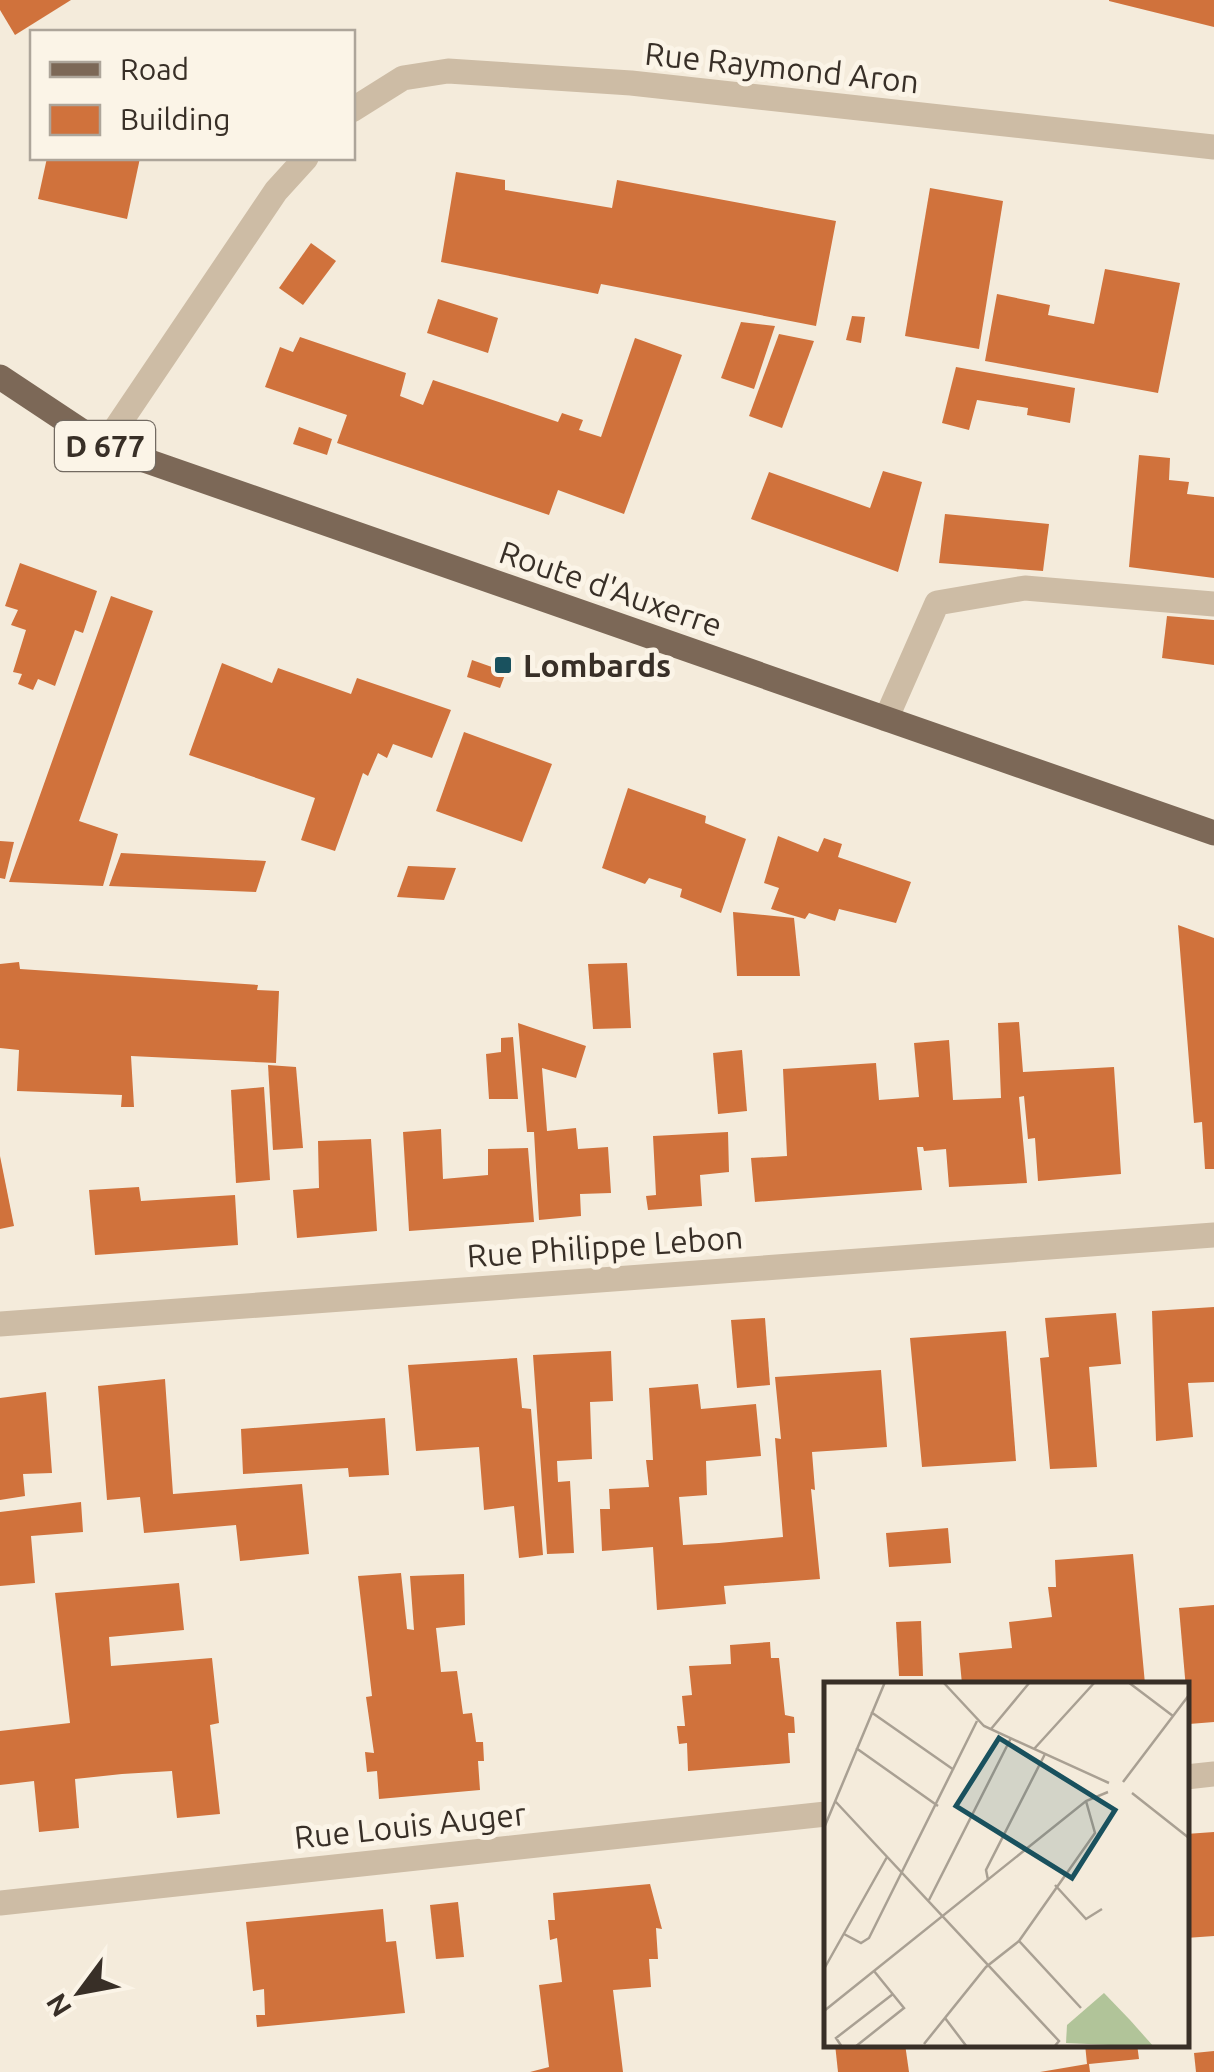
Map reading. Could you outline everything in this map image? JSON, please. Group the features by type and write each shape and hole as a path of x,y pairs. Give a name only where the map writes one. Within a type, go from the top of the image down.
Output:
{"main road":[{"name":"Route d'Auxerre","path":"0,376 104,446 1214,833"}],"street":[{"name":"Rue Raymond Aron","path":"355,108 403,78 448,71 630,83 1214,147"},
{"path":"104,446 276,191 304,160"},
{"path":"886,719 937,603 1025,588 1214,604"},
{"name":"Rue Philippe Lebon","path":"0,1324 1214,1235"},
{"path":"1189,1777 1214,1774"},
{"name":"Rue Louis Auger","path":"0,1903 824,1814"}],"building":[{"path":"0,0 71,0 15,35 0,10"},
{"path":"1109,0 1214,0 1214,27 1109,1"},
{"path":"47,160 140,160 127,219 38,199"},
{"path":"456,172 505,180 505,190 612,208 617,180 836,221 816,326 601,284 598,294 441,262"},
{"path":"930,188 1003,201 979,349 905,336"},
{"path":"311,243 336,261 303,305 279,288"},
{"path":"1105,269 1180,283 1158,393 985,361 997,294 1050,305 1048,315 1094,324"},
{"path":"438,299 498,318 488,353 427,333"},
{"path":"852,316 865,317 861,343 846,340"},
{"path":"741,322 775,326 754,389 721,378"},
{"path":"779,334 814,341 782,428 749,416"},
{"path":"300,337 406,373 400,396 423,405 433,380 558,422 562,413 583,420 579,430 601,437 635,338 682,355 624,514 558,490 549,515 337,443 347,415 265,387 280,347 293,352"},
{"path":"956,367 1075,388 1070,423 1027,415 1028,408 977,400 969,430 942,423"},
{"path":"299,427 332,439 327,455 293,444"},
{"path":"1139,455 1170,458 1169,480 1189,482 1187,494 1214,497 1214,578 1129,567"},
{"path":"883,471 922,482 898,572 751,519 769,472 870,508"},
{"path":"945,514 1049,524 1043,571 939,563"},
{"path":"20,563 97,591 83,633 75,630 55,686 38,679 33,690 18,684 22,674 13,672 26,630 11,625 18,610 5,606"},
{"path":"111,596 153,611 79,821 118,834 103,886 9,882"},
{"path":"1167,616 1214,620 1214,665 1162,658"},
{"path":"472,660 506,672 500,688 467,677"},
{"path":"222,663 272,683 278,668 351,694 357,678 451,710 432,758 393,744 387,758 378,753 368,776 363,773 335,851 301,840 315,798 189,755"},
{"path":"464,732 552,764 522,842 436,811"},
{"path":"628,788 706,816 705,823 746,839 721,913 680,897 682,889 649,878 645,884 602,868"},
{"path":"778,836 818,852 824,838 842,844 838,857 911,882 896,923 839,909 835,921 809,913 805,919 771,909 779,888 764,883"},
{"path":"0,841 14,842 5,879 0,878"},
{"path":"121,853 266,861 256,892 109,886"},
{"path":"408,866 456,868 444,900 397,897"},
{"path":"733,912 794,918 800,976 737,976"},
{"path":"1178,925 1214,938 1214,1169 1205,1169 1202,1122 1194,1123"},
{"path":"19,962 20,969 258,985 257,990 279,991 276,1063 131,1056 134,1107 121,1107 122,1095 17,1091 19,1050 0,1048 0,964"},
{"path":"627,963 631,1028 593,1029 588,964"},
{"path":"1019,1022 1023,1072 1114,1067 1121,1174 1038,1181 1035,1138 1028,1139 1024,1096 1019,1097 1027,1183 949,1187 946,1149 924,1151 917,1147 922,1190 755,1202 751,1158 787,1156 783,1069 876,1063 879,1100 919,1097 914,1043 949,1040 953,1100 1001,1098 998,1023"},
{"path":"518,1023 586,1046 576,1078 542,1068 547,1131 576,1128 578,1149 608,1147 611,1193 580,1194 581,1216 539,1220 534,1132 527,1132"},
{"path":"513,1037 518,1099 489,1099 486,1054 501,1052 501,1038"},
{"path":"742,1050 747,1111 718,1114 713,1053"},
{"path":"268,1065 296,1067 303,1148 273,1150"},
{"path":"264,1087 270,1180 236,1183 231,1090"},
{"path":"441,1129 443,1179 488,1175 488,1149 528,1148 534,1222 409,1231 403,1132"},
{"path":"728,1132 729,1172 700,1175 702,1206 648,1210 646,1196 656,1195 653,1136"},
{"path":"371,1139 377,1231 297,1238 293,1190 319,1188 318,1141"},
{"path":"0,1156 14,1226 0,1229"},
{"path":"139,1187 141,1201 235,1195 238,1245 95,1255 89,1190"},
{"path":"1214,1307 1214,1382 1188,1383 1193,1437 1156,1441 1152,1311"},
{"path":"1116,1313 1121,1364 1089,1367 1097,1467 1050,1469 1040,1358 1049,1357 1045,1318"},
{"path":"765,1318 770,1385 737,1388 731,1320"},
{"path":"1006,1331 1016,1461 922,1467 910,1338"},
{"path":"611,1351 613,1401 590,1402 592,1459 557,1461 558,1482 570,1481 574,1553 547,1554 533,1355"},
{"path":"517,1358 522,1408 531,1409 543,1555 519,1558 514,1506 484,1510 479,1447 416,1451 408,1365"},
{"path":"881,1370 887,1447 812,1452 815,1490 811,1489 820,1579 724,1586 726,1604 657,1610 653,1547 602,1551 600,1509 610,1509 609,1489 649,1487 646,1460 653,1460 649,1388 698,1384 701,1409 756,1404 761,1456 706,1461 707,1495 679,1497 683,1545 719,1543 783,1537 775,1438 781,1439 775,1377"},
{"path":"165,1379 173,1494 302,1484 309,1554 240,1561 236,1525 144,1533 140,1497 107,1500 98,1386"},
{"path":"46,1392 52,1473 23,1474 25,1496 0,1500 0,1398"},
{"path":"385,1418 389,1475 349,1477 348,1468 243,1474 241,1429"},
{"path":"81,1502 83,1532 31,1536 35,1583 0,1586 0,1512"},
{"path":"948,1528 951,1563 889,1567 886,1533"},
{"path":"1133,1554 1145,1682 962,1682 959,1653 1012,1648 1009,1622 1052,1617 1048,1587 1056,1587 1055,1560"},
{"path":"401,1573 407,1629 414,1630 410,1576 464,1574 465,1625 436,1628 441,1672 457,1671 463,1714 472,1713 476,1742 483,1742 484,1761 478,1761 480,1790 379,1799 377,1771 367,1772 365,1752 374,1753 366,1697 372,1696 358,1576"},
{"path":"179,1583 184,1630 109,1637 111,1666 212,1658 219,1723 210,1725 220,1814 177,1818 172,1771 122,1774 75,1779 79,1828 39,1832 34,1781 0,1785 0,1731 70,1723 55,1593"},
{"path":"1214,1605 1214,1722 1189,1724 1189,1682 1185,1682 1179,1608"},
{"path":"921,1621 923,1676 899,1676 896,1622"},
{"path":"770,1642 771,1658 779,1658 785,1715 794,1717 795,1733 788,1733 790,1763 688,1771 687,1743 679,1744 677,1726 685,1726 682,1696 692,1695 689,1666 731,1664 730,1645"},
{"path":"1214,1832 1214,1936 1189,1938 1189,1834"},
{"path":"650,1884 662,1929 656,1928 658,1959 649,1959 651,1987 613,1990 623,2072 530,2072 549,2067 539,1985 562,1982 557,1938 550,1940 548,1920 555,1920 553,1893"},
{"path":"458,1902 464,1957 436,1959 430,1905"},
{"path":"383,1909 386,1942 396,1941 405,2013 257,2027 256,2015 265,2015 264,1989 253,1991 246,1922"},
{"path":"835,2047 905,2047 909,2072 838,2072"},
{"path":"1085,2047 1137,2047 1139,2059 1089,2064 1090,2072 1040,2072 1087,2064"},
{"path":"1214,2051 1214,2072 1196,2072 1194,2053"}],"place":[{"name":"Lombards","path":"503,665"}]}
